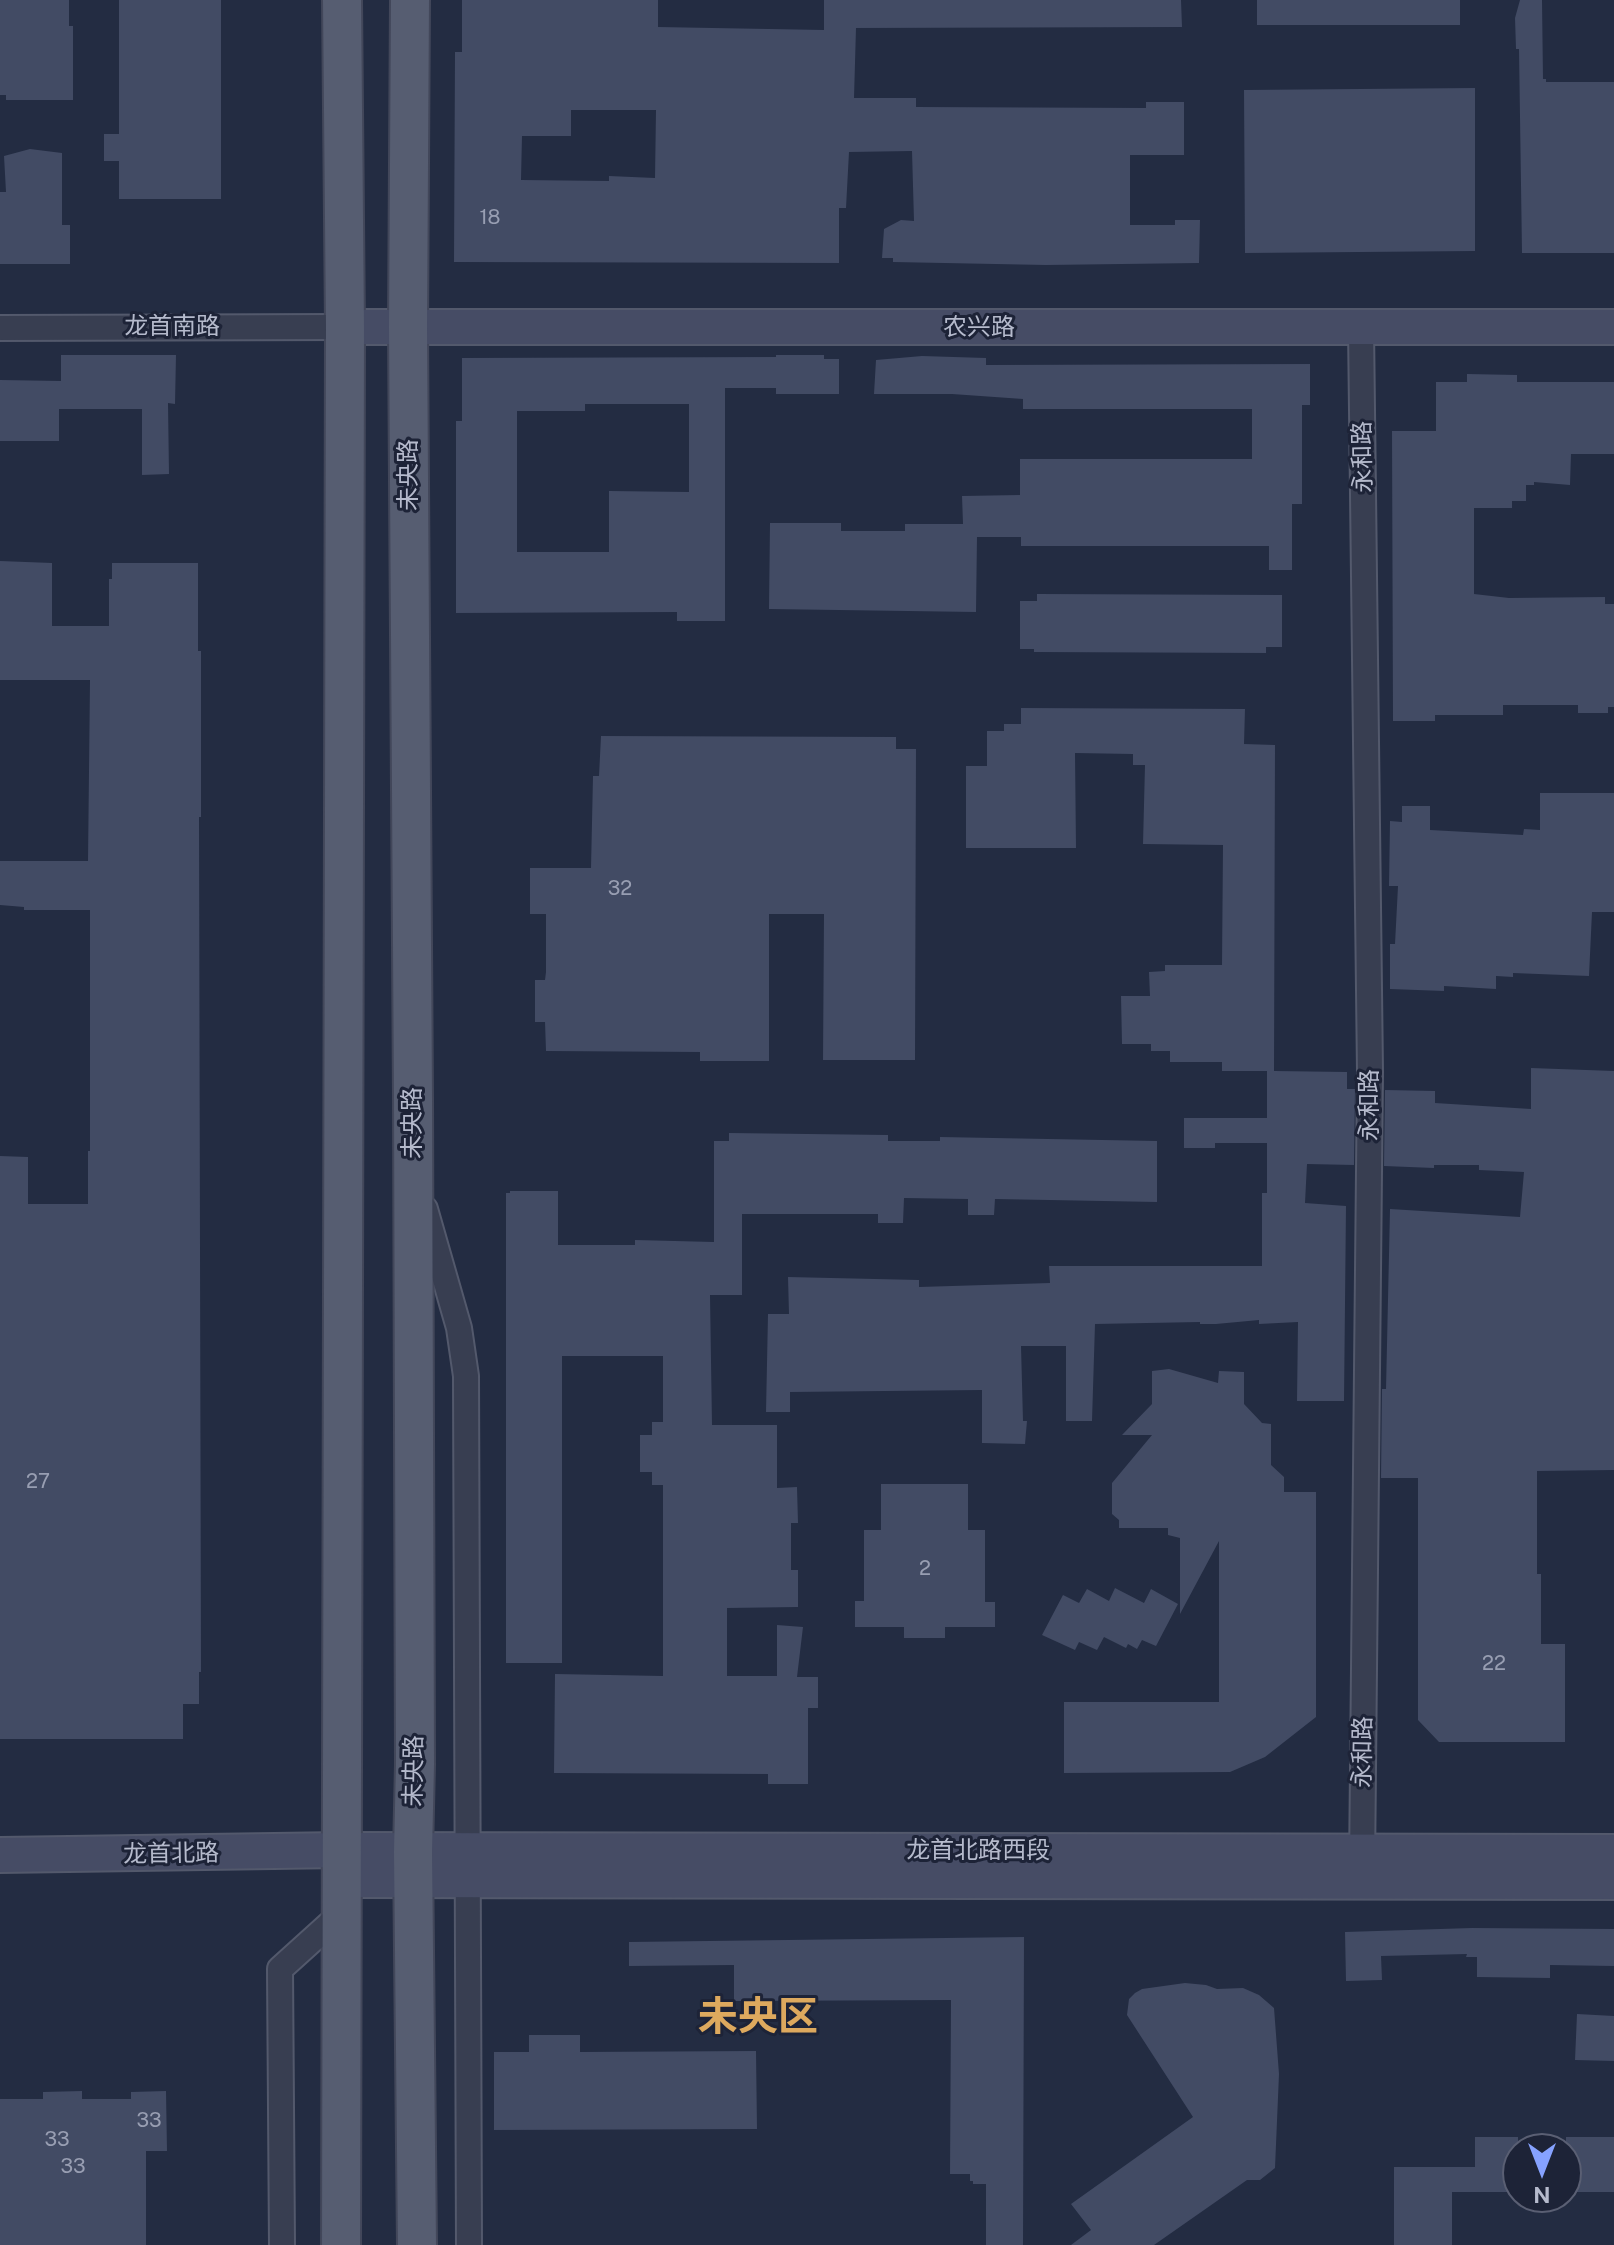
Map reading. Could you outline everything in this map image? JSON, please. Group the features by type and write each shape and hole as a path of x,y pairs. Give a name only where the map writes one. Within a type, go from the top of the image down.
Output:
{"main road":[{"path":"341,2245 345,327 342,0"},
{"name":"未央路","path":"410,0 408,327 417,2245"}],"street":[{"name":"农兴路","path":"345,327 1614,327"},
{"name":"龙首南路","path":"5,334 345,327"},
{"name":"永和路","path":"1361,328 1370,1072 1362,1866"},
{"path":"413,1143 430,1232 459,1328 466,1376 469,2245"},
{"name":"龙首北路西段","path":"342,1881 413,1867 1362,1866 1614,1852"},
{"name":"龙首北路","path":"0,1855 342,1881"},
{"name":"龙首北路西段","path":"1362,1866 1614,1882"},
{"path":"282,2245 280,1969 342,1881"}],"building":[{"path":"0,0 69,0 69,26 73,26 73,100 6,100 6,95 0,95"},
{"path":"119,0 221,0 221,199 119,199 119,161 104,161 104,134 119,134"},
{"path":"462,0 658,0 658,27 824,30 824,0 1181,0 1182,27 856,28 854,98 916,98 916,107 1146,108 1146,102 1184,102 1184,155 1130,155 1130,225 1175,225 1175,220 1200,220 1199,263 1046,265 893,262 893,258 882,258 884,229 901,220 914,221 912,151 849,152 846,208 839,208 839,263 454,262 455,52 462,52","holes":["571,110 656,110 655,178 609,176 609,181 521,180 522,136 571,136"]},
{"path":"1257,0 1460,0 1460,25 1257,25"},
{"path":"1520,0 1542,0 1543,79 1546,82 1614,82 1614,253 1522,253 1519,49 1516,49 1515,18"},
{"path":"1475,88 1475,251 1245,253 1244,90"},
{"path":"30,149 62,153 62,225 70,225 70,264 0,264 0,192 6,192 4,156"},
{"path":"61,355 176,355 175,404 168,403 169,474 142,475 142,409 59,409 59,441 0,441 0,380 61,381"},
{"path":"824,355 824,359 839,359 839,394 776,394 776,388 725,388 725,621 677,621 677,612 456,613 456,421 462,421 462,358","holes":["585,404 689,404 689,492 609,491 609,552 517,552 517,411 585,411"]},
{"path":"922,356 986,358 986,365 1310,364 1310,405 1302,405 1302,504 1292,504 1292,570 1269,570 1269,546 1021,546 1021,537 977,537 976,612 769,609 770,523 841,523 841,531 905,531 905,524 963,524 962,496 1020,495 1020,459 1252,459 1252,409 1023,409 1023,399 952,394 874,394 876,360"},
{"path":"1467,374 1517,375 1517,382 1614,382 1614,454 1571,454 1570,485 1534,482 1534,485 1526,485 1526,501 1512,501 1512,508 1474,508 1474,594 1509,598 1605,597 1605,604 1614,604 1614,707 1608,707 1608,713 1578,713 1578,705 1503,705 1503,715 1435,715 1435,721 1393,721 1392,431 1436,431 1436,382 1467,382"},
{"path":"0,561 52,563 52,626 109,626 112,563 198,563 198,651 201,651 201,1672 199,1704 183,1704 183,1739 0,1739 0,1156 28,1157 28,1204 88,1204 90,910 24,910 24,907 0,905 0,861 88,861 90,680 0,680"},
{"path":"1037,594 1282,595 1282,647 1266,647 1266,653 1034,652 1034,649 1020,649 1020,601 1037,601"},
{"path":"1021,708 1245,709 1244,744 1275,745 1274,1071 1347,1072 1347,1089 1355,1089 1354,1165 1307,1164 1305,1203 1346,1206 1344,1401 1297,1401 1298,1322 1259,1324 1259,1320 1216,1324 1095,1324 1092,1421 1066,1421 1066,1346 1021,1346 1023,1421 1027,1421 1025,1444 982,1443 982,1390 790,1392 790,1412 766,1412 768,1314 789,1314 788,1277 919,1280 919,1287 1050,1283 1049,1266 1262,1266 1262,1193 1267,1193 1267,1143 1215,1143 1215,1148 1184,1148 1184,1118 1267,1118 1267,1071 1222,1071 1222,1062 1170,1062 1170,1051 1151,1051 1151,1044 1122,1044 1121,996 1150,996 1149,972 1165,971 1165,965 1222,965 1223,845 1143,844 1145,765 1133,765 1133,754 1075,753 1076,848 966,848 966,766 987,766 987,731 1004,731 1004,724 1021,724"},
{"path":"601,736 896,737 896,749 916,749 915,1060 823,1060 824,914 769,914 769,1061 700,1061 700,1052 546,1051 545,1022 535,1022 535,980 545,980 546,914 530,914 530,868 591,868 593,776 599,776"},
{"path":"1540,793 1614,793 1614,912 1592,912 1589,976 1513,973 1513,977 1496,976 1496,989 1444,986 1444,991 1390,989 1390,944 1395,944 1398,886 1389,886 1390,821 1402,822 1402,806 1430,806 1430,830 1523,835 1524,829 1540,830"},
{"path":"1531,1068 1614,1071 1614,1470 1537,1471 1541,1644 1565,1644 1565,1742 1439,1742 1418,1720 1418,1478 1381,1478 1390,1209 1520,1217 1524,1172 1479,1170 1479,1165 1434,1165 1434,1168 1384,1166 1385,1090 1435,1091 1435,1103 1531,1109"},
{"path":"729,1133 888,1135 888,1141 940,1141 940,1137 1157,1141 1157,1202 995,1199 994,1215 968,1215 968,1199 904,1198 903,1223 878,1223 878,1214 742,1214 742,1295 710,1295 712,1425 777,1425 777,1488 797,1487 798,1523 791,1523 791,1570 798,1570 798,1607 727,1608 727,1676 777,1676 777,1625 803,1627 797,1677 818,1677 818,1708 808,1708 808,1784 768,1784 768,1774 554,1773 555,1674 663,1676 663,1485 652,1485 652,1472 640,1472 640,1435 652,1435 652,1422 663,1422 663,1356 562,1356 562,1663 506,1663 506,1193 558,1191 558,1245 635,1245 635,1240 714,1242 714,1141 729,1141"},
{"path":"1169,1369 1218,1383 1219,1371 1244,1372 1244,1404 1262,1423 1271,1424 1271,1465 1284,1477 1284,1492 1316,1492 1316,1717 1265,1757 1230,1772 1064,1773 1064,1702 1219,1702 1219,1541 1180,1614 1180,1538 1168,1535 1168,1528 1119,1528 1119,1520 1112,1514 1112,1483 1152,1435 1122,1435 1152,1404 1152,1371"},
{"path":"881,1484 968,1484 968,1530 985,1530 985,1602 995,1602 995,1627 945,1627 945,1638 904,1638 904,1627 855,1627 855,1601 864,1601 864,1530 881,1530"},
{"path":"1115,1588 1144,1603 1151,1589 1178,1604 1156,1646 1142,1640 1137,1649 1128,1644 1126,1648 1104,1637 1097,1650 1079,1642 1075,1650 1042,1635 1063,1595 1079,1603 1087,1589 1109,1601"},
{"path":"1472,1928 1614,1929 1614,1966 1550,1965 1550,1978 1477,1977 1477,1957 1466,1957 1467,1954 1381,1956 1382,1980 1346,1981 1345,1932"},
{"path":"1024,1937 1023,2245 986,2245 986,2184 973,2184 970,2174 950,2174 951,2000 734,2001 734,1965 629,1966 629,1942"},
{"path":"1185,1983 1217,1989 1243,1988 1259,1995 1274,2008 1279,2074 1275,2168 1260,2180 1247,2180 1154,2245 1071,2245 1091,2230 1071,2204 1193,2117 1127,2015 1129,1999 1142,1989"},
{"path":"1577,2014 1614,2016 1614,2061 1575,2060"},
{"path":"529,2035 580,2035 580,2052 756,2051 757,2129 494,2130 494,2052 529,2052"},
{"path":"82,2091 82,2099 131,2099 131,2092 166,2091 167,2151 146,2151 146,2245 0,2245 0,2099 43,2099 43,2092"},
{"path":"1475,2137 1502,2137 1502,2192 1452,2192 1452,2245 1394,2245 1394,2167 1475,2167"},
{"path":"1582,2137 1614,2137 1614,2192 1582,2192"}],"district":[{"name":"未央区","path":"758,2018"}]}
